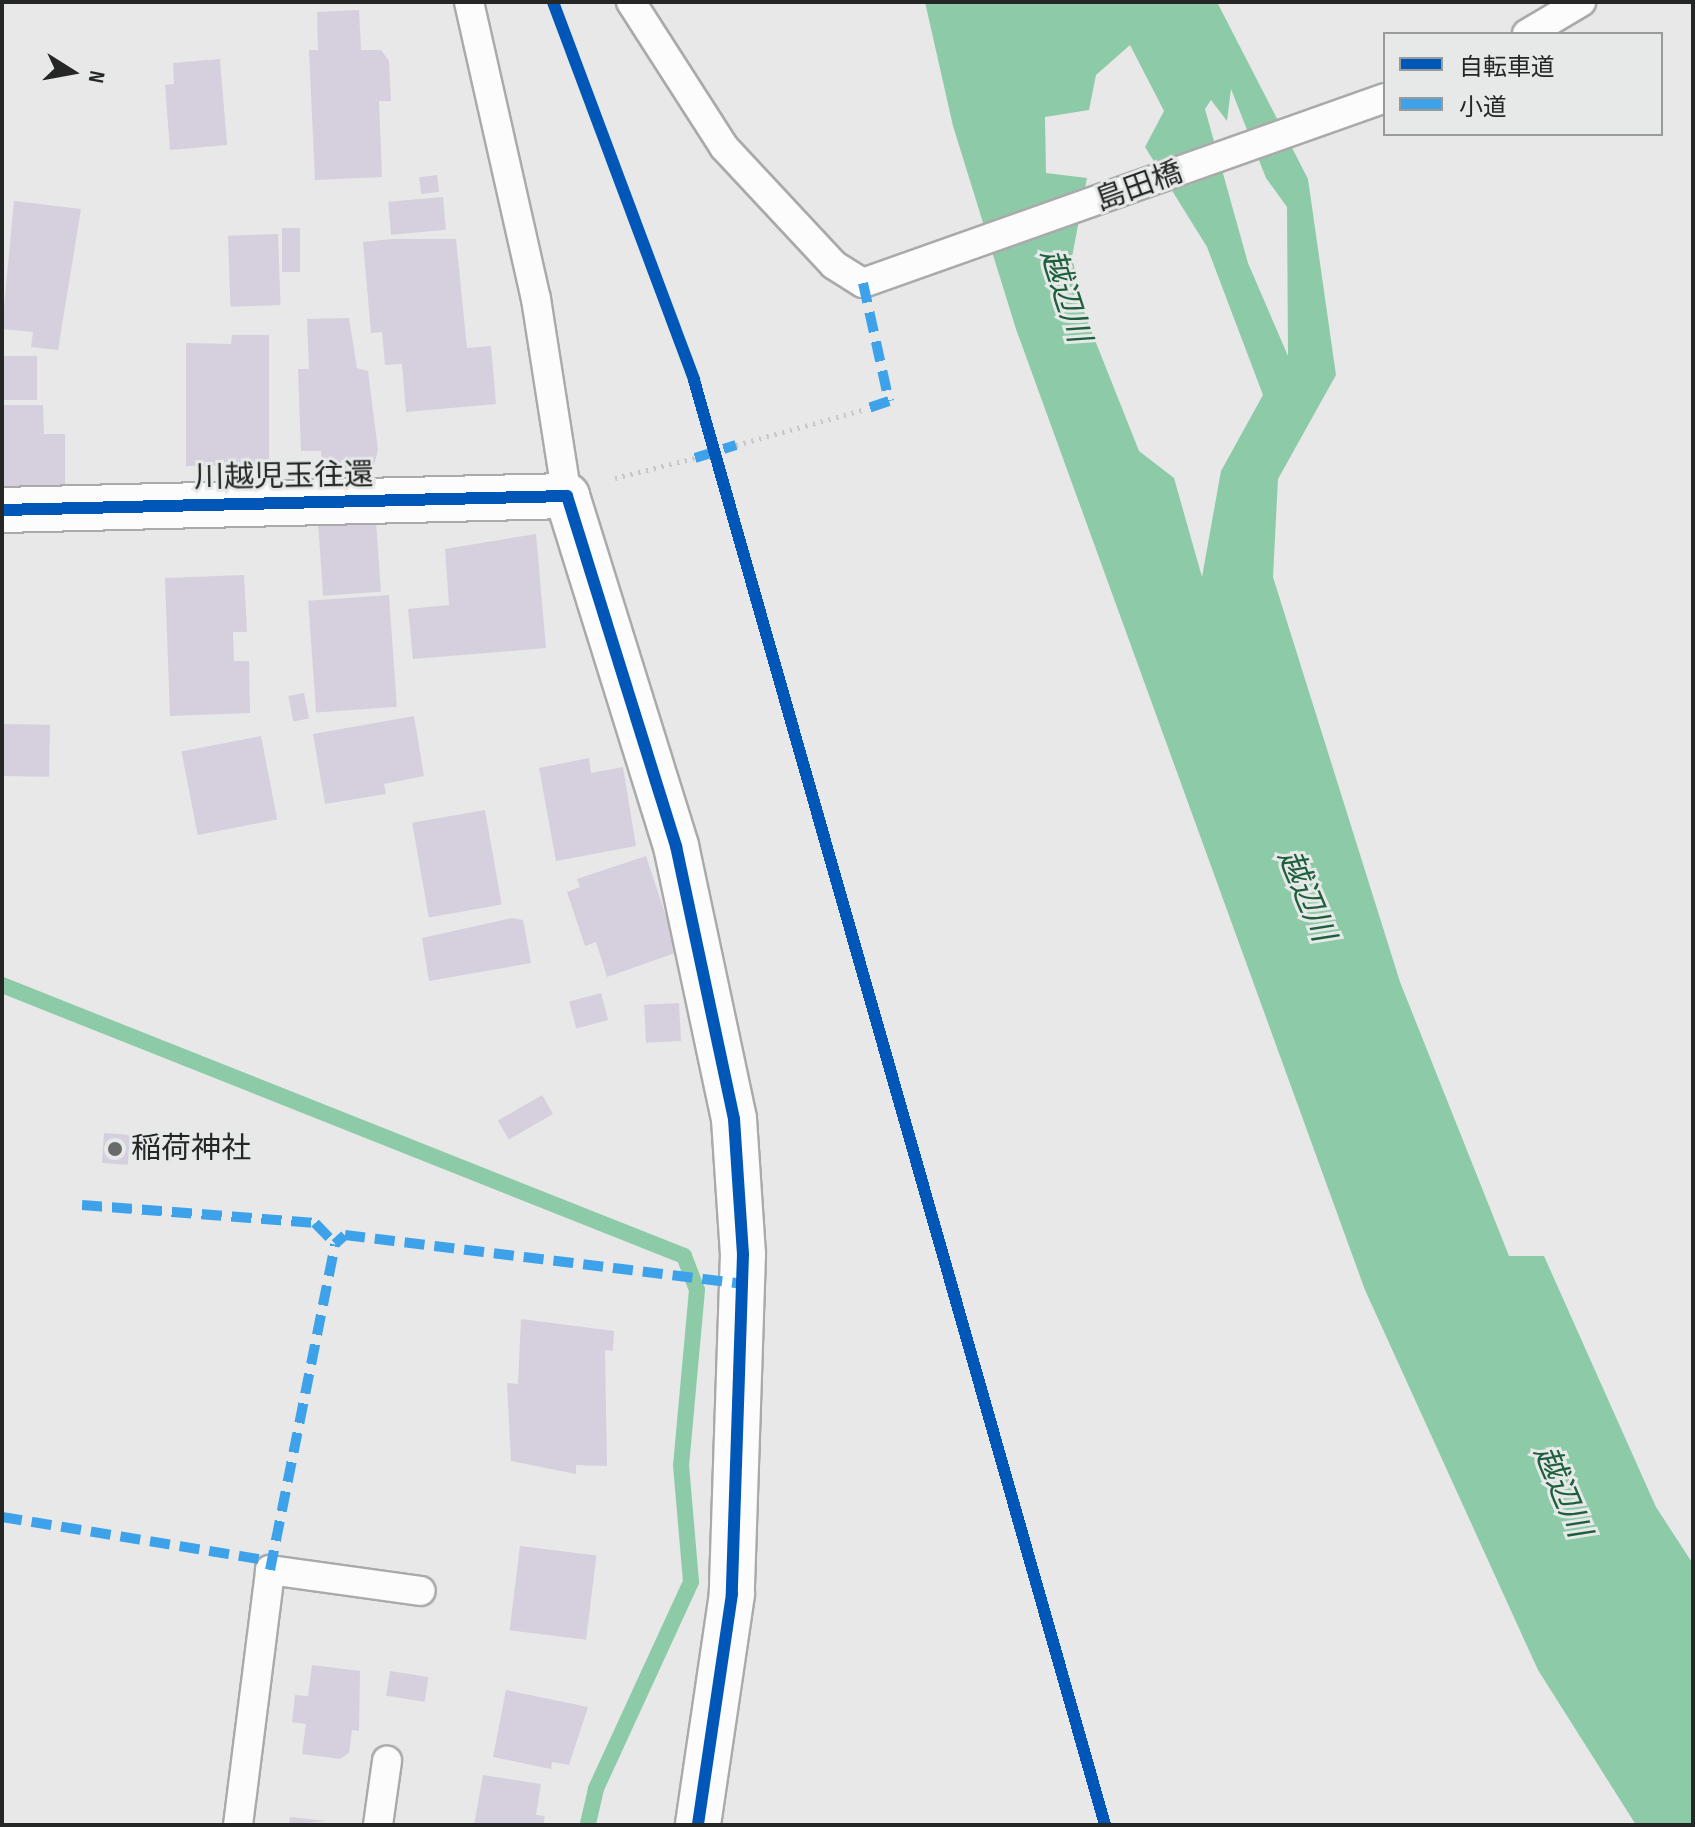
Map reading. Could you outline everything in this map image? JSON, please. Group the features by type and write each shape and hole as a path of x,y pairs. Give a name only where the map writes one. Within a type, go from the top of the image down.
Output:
{"street":[{"name":"川越児玉往還","path":"2,510 585,489"},
{"path":"585,489 676,846 734,1119 743,1254 732,1594 698,1825"}],"lane":[{"path":"469,2 536,299 585,489"},
{"name":"島田橋","path":"631,2 724,147 834,265 863,283 894,277 1383,99"},
{"path":"1530,32 1581,2"},
{"path":"238,1825 270,1570 421,1591"},
{"path":"378,1825 387,1761"}],"path":[{"path":"736,445 866,409"},
{"path":"585,489 695,458"}],"water":[{"name":"越辺川","path":"925,2 1217,2 1308,179 1336,375 1278,479 1273,577 1400,982 1509,1256 1544,1256 1656,1507 1693,1564 1693,1825 1636,1825 1538,1670 1365,1290 1016,329 953,126","holes":["1130,45 1164,111 1145,147 1207,247 1263,395 1221,471 1202,577 1174,478 1139,451 1085,315 1072,257 1087,178 1046,173 1045,117 1089,110 1096,75","1231,89 1266,178 1287,207 1288,356 1248,263 1205,109 1211,100 1227,121"]}],"building":[{"path":"359,10 361,50 381,50 389,61 391,101 379,101 382,177 315,180 309,50 318,50 317,12"},
{"path":"220,59 227,145 170,150 165,85 174,84 173,63"},
{"path":"437,175 439,192 421,194 419,177"},
{"path":"443,197 446,230 391,235 388,202"},
{"path":"14,201 81,209 58,350 31,347 33,332 2,329"},
{"path":"282,228 300,228 300,272 282,272"},
{"path":"278,234 280,305 231,307 228,236"},
{"path":"456,239 467,348 491,346 496,404 406,412 402,364 385,365 382,332 371,333 363,242"},
{"path":"349,318 357,368 368,371 378,450 373,469 322,470 321,451 301,451 298,369 309,369 307,319"},
{"path":"232,335 269,335 269,466 186,466 186,343 231,344"},
{"path":"2,356 37,356 37,400 2,400"},
{"path":"2,405 43,405 44,434 65,434 65,487 2,488"},
{"path":"376,521 381,592 323,596 318,525"},
{"path":"536,534 546,648 413,659 408,609 449,605 445,549"},
{"path":"244,575 247,632 233,632 234,661 249,661 250,713 170,716 165,578"},
{"path":"389,595 397,707 316,712 308,601"},
{"path":"304,693 309,719 293,722 288,696"},
{"path":"414,716 424,776 384,784 386,794 325,804 313,734"},
{"path":"2,724 50,725 49,777 2,776"},
{"path":"261,736 277,819 198,835 181,751"},
{"path":"589,758 591,773 623,767 636,846 556,861 539,768"},
{"path":"485,810 502,905 429,917 412,823"},
{"path":"646,856 678,952 607,977 596,942 585,946 567,892 580,887 577,879"},
{"path":"512,918 523,920 531,963 429,981 422,938"},
{"path":"601,993 608,1020 576,1029 569,1002"},
{"path":"679,1003 681,1041 646,1043 644,1005"},
{"path":"542,1095 553,1114 509,1140 498,1120"},
{"name":"稲荷神社","path":"104,1133 130,1135 128,1165 102,1163"},
{"path":"521,1319 614,1331 613,1351 605,1350 607,1466 576,1465 576,1474 511,1461 507,1383 518,1384"},
{"path":"520,1546 596,1555 586,1640 510,1630"},
{"path":"312,1665 360,1671 359,1731 352,1730 349,1753 340,1759 302,1754 306,1724 292,1722 295,1695 308,1696"},
{"path":"390,1671 429,1677 425,1702 386,1696"},
{"path":"506,1690 588,1707 569,1765 552,1762 551,1769 493,1757"},
{"path":"483,1775 541,1784 536,1815 545,1816 543,1825 474,1825"},
{"path":"290,1817 326,1821 289,1825"}],"waterway":[{"path":"2,985 684,1256 697,1290 681,1465 691,1582 596,1789 588,1825"}],"marked path":[{"path":"863,283 889,401 866,409"},
{"path":"695,458 736,445"},
{"path":"82,1205 315,1223 335,1244"},
{"path":"270,1570 335,1244 345,1235 742,1284"},
{"path":"2,1517 271,1561"}],"cycle path":[{"path":"553,2 694,380 1105,1825"},
{"path":"2,510 567,496 676,846 734,1119 743,1254 732,1594 698,1825"}],"place":[{"name":"稲荷神社","path":"115,1149"}]}
